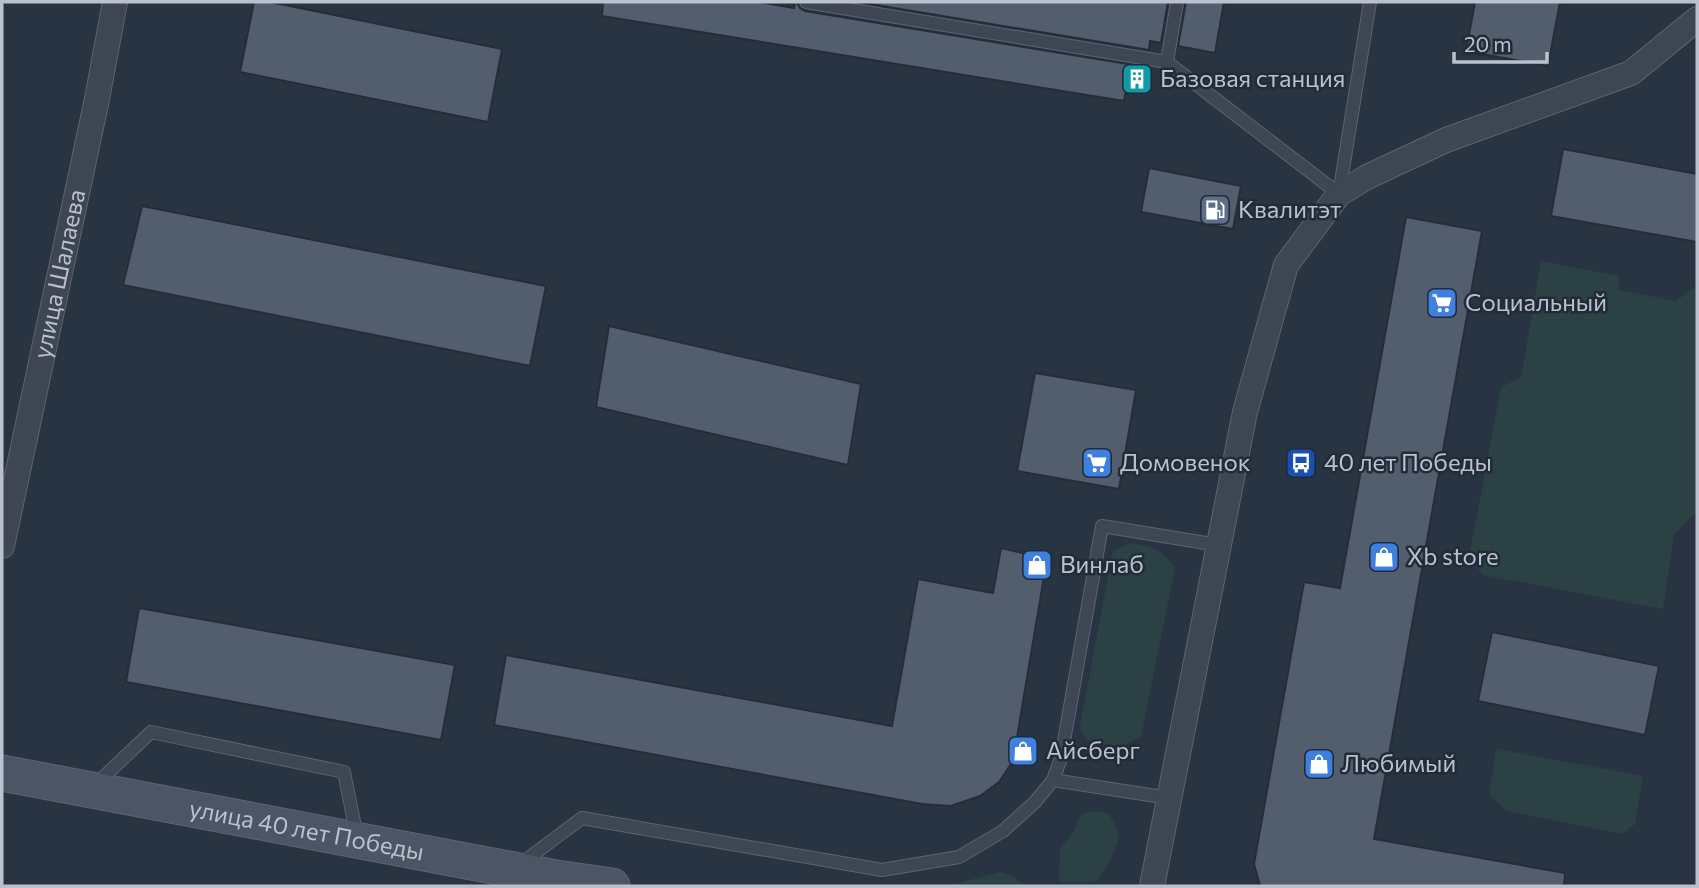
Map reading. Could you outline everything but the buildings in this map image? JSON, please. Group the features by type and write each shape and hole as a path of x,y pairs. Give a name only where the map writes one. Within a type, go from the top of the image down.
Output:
{"main road":[{"name":"улица 40 лет Победы","path":"2,773 512,870 557,882 612,886"}],"street":[{"name":"улица Шалаева","path":"2,545 97,99 115,2"},
{"path":"1152,886 1245,412 1286,265 1339,194 1367,177 1446,140 1631,73 1697,19"}],"lane":[{"path":"806,2 1167,62 1339,194 1370,2"},
{"path":"1167,62 1177,2"},
{"path":"512,870 582,818 882,870 958,857 1003,831 1035,802 1053,780 1062,758 1102,526 1218,545"},
{"path":"90,790 151,732 344,772 358,841"},
{"path":"1053,780 1169,799"}],"green space":[{"path":"1541,261 1619,276 1619,290 1676,301 1697,285 1697,511 1674,535 1663,609 1483,575 1469,557 1501,387 1521,378"},
{"path":"1132,543 1157,550 1166,556 1175,568 1141,737 1120,747 1092,743 1081,732 1080,725 1113,551"},
{"path":"1496,749 1643,776 1635,824 1622,834 1506,811 1489,795"},
{"path":"1095,811 1109,814 1117,830 1118,840 1111,858 1098,881 1061,883 1060,847 1072,834 1081,815"},
{"path":"1000,872 1013,876 1024,886 947,886"}],"place":[{"name":"Базовая станция","path":"1137,79"},
{"name":"Квалитэт","path":"1215,210"},
{"name":"Социальный","path":"1442,303"},
{"name":"Домовенок","path":"1097,463"},
{"name":"40 лет Победы","path":"1301,463"},
{"name":"Xb store","path":"1384,557"},
{"name":"Винлаб","path":"1037,565"},
{"name":"Айсберг","path":"1023,751"},
{"name":"Любимый","path":"1319,764"}]}
